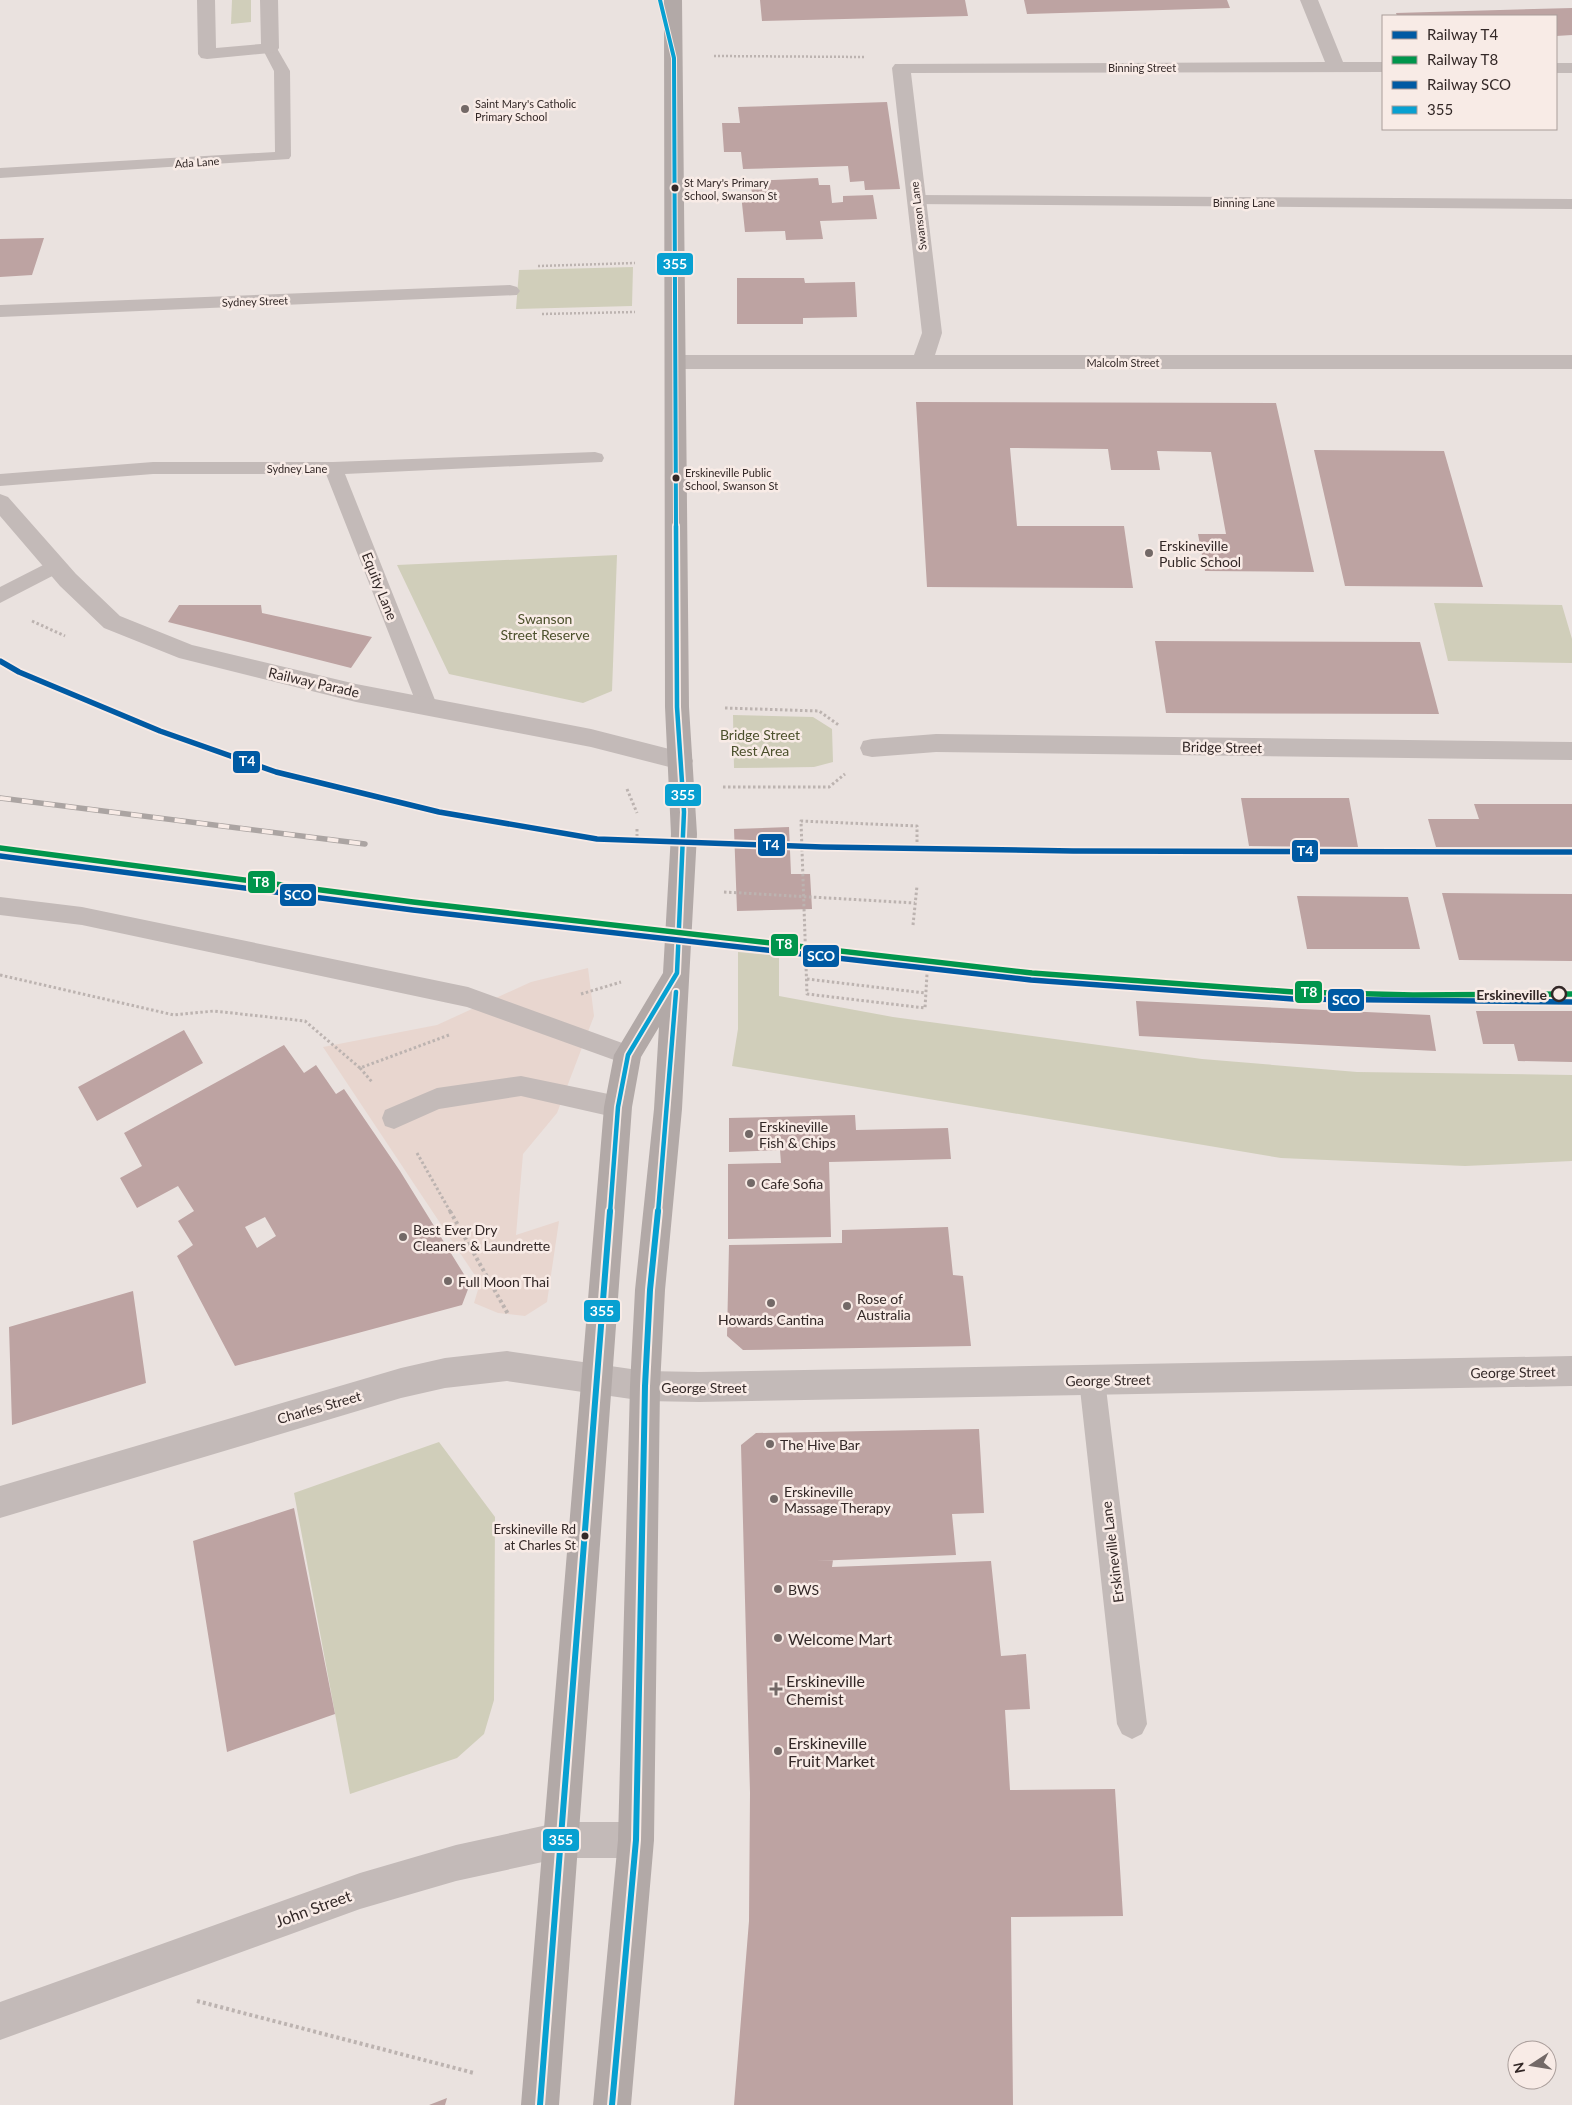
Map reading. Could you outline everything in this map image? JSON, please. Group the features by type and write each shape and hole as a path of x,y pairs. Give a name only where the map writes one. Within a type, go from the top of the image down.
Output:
{"main road":[{"path":"660,0 674,58"},
{"path":"612,2105 636,1840 645,1386 650,1290 668,1109 684,824 678,707 673,0"},
{"path":"540,2105 618,1107 628,1055 677,973"}],"street":[{"path":"206,0 207,54 270,48 269,0"},
{"path":"1309,0 1336,67"},
{"name":"Binning Street","path":"901,68 1382,67"},
{"name":"Swanson Lane","path":"901,68 932,333 922,362"},
{"path":"1557,68 1572,68"},
{"name":"Sydney Street","path":"0,311 510,291"},
{"name":"Malcolm Street","path":"675,362 1572,362"},
{"name":"Railway Parade","path":"0,502 90,603 112,622 187,652 356,693 427,705 591,738 681,761"},
{"name":"Bridge Street","path":"872,748 936,743 1572,751"},
{"name":"Charles Street","path":"0,1502 401,1382 445,1373 507,1366 552,1371 597,1380 645,1386"},
{"name":"George Street","path":"645,1386 824,1386 1572,1371"},
{"name":"John Street","path":"0,2021 360,1892 456,1863 560,1840 636,1840"}],"lane":[{"name":"Ada Lane","path":"0,173 284,156 282,71 270,48"},
{"name":"Binning Lane","path":"916,200 1572,204"},
{"name":"Sydney Lane","path":"0,480 153,468 333,468 595,458"},
{"name":"Equity Lane","path":"333,468 427,705"},
{"path":"0,596 56,566"},
{"path":"0,906 82,916 468,997 628,1055"},
{"path":"394,1118 437,1099 521,1086 618,1107"},
{"name":"Erskineville Lane","path":"1092,1380 1132,1724"}],"path":[{"path":"712,56 879,57 901,68"},
{"path":"638,312 510,315 510,291 512,266 639,262"},
{"path":"725,708 818,711 872,748"},
{"path":"723,786 829,787 849,771"},
{"path":"917,842 917,826 801,822 807,994 925,1008 927,974"},
{"path":"913,925 917,886"},
{"path":"723,892 915,903"},
{"path":"0,975 174,1015 214,1011 305,1022 360,1068 512,1012 621,982 628,976"},
{"path":"807,979 925,993"},
{"path":"416,1152 508,1314"},
{"path":"190,2000 474,2073"}],"green space":[{"path":"232,0 251,0 251,22 231,24"},
{"path":"633,267 632,306 516,309 519,270"},
{"name":"Swanson Street Reserve","path":"617,555 612,691 583,703 449,674 397,565"},
{"path":"1434,603 1562,605 1572,639 1572,663 1448,661"},
{"name":"Bridge Street Rest Area","path":"733,715 813,717 832,729 833,762 814,767 734,768"},
{"path":"738,952 779,956 779,996 893,1017 1202,1059 1357,1072 1572,1075 1572,1161 1465,1166 1281,1158 732,1066 738,1029"},
{"path":"439,1442 495,1517 494,1700 484,1734 457,1758 350,1794 294,1493"}],"shaded area":[{"path":"588,968 594,1016 557,1113 523,1154 516,1235 559,1221 547,1302 525,1316 498,1313 474,1303 480,1283 323,1047 437,1025 531,982"}],"building":[{"path":"760,0 965,0 968,16 762,21"},
{"path":"1024,0 1227,0 1230,8 1027,14"},
{"path":"1572,8 1572,35 1557,36 1557,15 1397,15 1396,13"},
{"path":"887,102 900,189 865,190 864,181 850,182 848,166 743,169 741,152 724,152 722,123 740,123 738,107"},
{"path":"818,178 819,185 830,185 832,203 843,202 843,196 873,195 877,219 820,221 823,239 786,240 785,231 745,232 741,194 752,193 750,181"},
{"path":"44,238 32,275 0,277 0,239"},
{"path":"737,278 804,278 805,283 855,282 857,317 803,318 803,324 737,324"},
{"path":"916,402 1276,403 1314,572 1205,571 1198,534 1226,534 1211,452 1157,451 1160,470 1111,470 1108,449 1010,448 1017,526 1124,526 1133,588 927,587"},
{"path":"1314,450 1444,451 1483,587 1345,586"},
{"path":"179,605 261,605 262,613 372,637 351,668 168,622"},
{"path":"1155,641 1420,642 1439,714 1166,713"},
{"path":"1241,798 1349,798 1358,847 1249,846"},
{"path":"1474,804 1572,804 1572,847 1436,847 1428,819 1479,819"},
{"path":"789,827 791,874 810,874 812,909 737,911 734,829"},
{"path":"1442,893 1572,894 1572,961 1459,960"},
{"path":"1297,896 1408,897 1420,949 1307,949"},
{"path":"1136,1001 1430,1015 1436,1051 1139,1036"},
{"path":"1476,1011 1572,1011 1572,1062 1518,1061 1514,1044 1483,1044"},
{"path":"184,1030 203,1063 97,1121 78,1087"},
{"path":"284,1045 304,1073 316,1065 336,1094 344,1089 400,1171 470,1284 462,1305 235,1366 177,1256 193,1245 178,1221 194,1211 178,1186 137,1208 120,1178 142,1166 124,1133","holes":["265,1217 276,1236 257,1248 245,1227"]},
{"path":"855,1115 856,1130 948,1128 951,1159 829,1162 831,1237 728,1239 728,1164 781,1163 780,1150 729,1152 729,1118"},
{"name":"Rose of Australia","path":"948,1227 953,1275 963,1276 971,1346 743,1350 727,1336 729,1245 842,1243 842,1230"},
{"path":"133,1291 146,1383 12,1425 9,1327"},
{"path":"979,1429 984,1513 952,1514 956,1555 833,1560 832,1567 991,1561 1001,1656 1026,1654 1030,1709 1005,1710 1010,1790 1115,1789 1123,1916 1011,1917 1013,2105 734,2105 749,1921 750,1793 741,1445 756,1433"},
{"path":"294,1508 335,1714 227,1752 193,1541"},
{"path":"447,2098 445,2105 429,2105"}],"railway":[{"path":"0,798 365,844"}],"rail line":[{"name":"T4","path":"0,661 19,672 160,731 276,772 439,812 597,839 822,847 1073,851 1572,852"},
{"name":"T8","path":"0,848 413,902 1032,973 1294,992 1413,995 1572,994"},
{"name":"SCO","path":"0,856 413,910 1031,980 1293,999 1413,1002 1572,1002"}],"transit line":[{"name":"355","path":"540,2105 618,1107 628,1055 677,973 684,812 677,707 674,58 660,0"},
{"name":"355","path":"612,2105 636,1840 645,1386 650,1290 668,1109 676,992"}],"place":[{"name":"Saint Mary's Catholic Primary School","path":"465,109"},
{"name":"St Mary's Primary School, Swanson St","path":"675,188"},
{"name":"Erskineville Public School, Swanson St","path":"676,478"},
{"name":"Erskineville Public School","path":"1149,553"},
{"name":"Erskineville","path":"1559,994"},
{"name":"Erskineville Fish & Chips","path":"749,1134"},
{"name":"Cafe Sofia","path":"751,1183"},
{"name":"Best Ever Dry Cleaners & Laundrette","path":"403,1237"},
{"name":"Full Moon Thai","path":"448,1281"},
{"name":"Howards Cantina","path":"771,1303"},
{"name":"Rose of Australia","path":"847,1306"},
{"name":"The Hive Bar","path":"770,1444"},
{"name":"Erskineville Massage Therapy","path":"774,1499"},
{"name":"Erskineville Rd at Charles St","path":"585,1536"},
{"name":"BWS","path":"778,1589"},
{"name":"Welcome Mart","path":"778,1638"},
{"name":"Erskineville Chemist","path":"776,1689"},
{"name":"Erskineville Fruit Market","path":"778,1751"}]}
